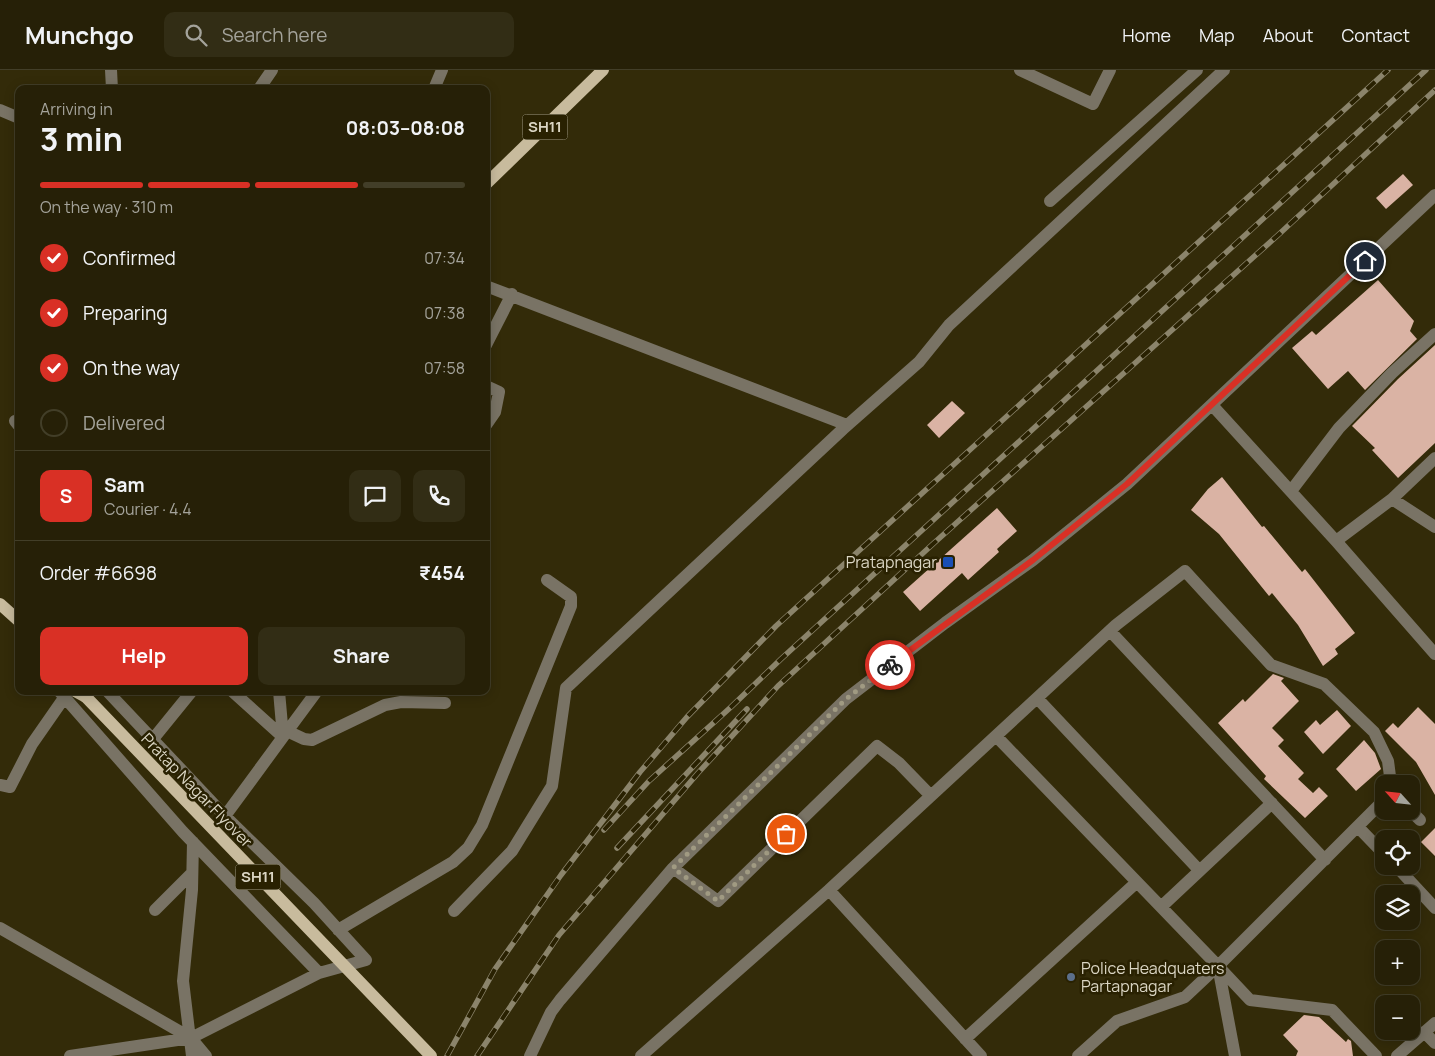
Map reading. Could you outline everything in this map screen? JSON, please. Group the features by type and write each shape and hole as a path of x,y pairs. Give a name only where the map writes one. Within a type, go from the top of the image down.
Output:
{"main road":[{"name":"SH11","path":"490,180 603,70"},
{"path":"0,604 15,617"},
{"name":"Pratap Nagar Flyover","path":"87,695 431,1056"}],"street":[{"path":"111,70 112,85"},
{"path":"262,85 272,70"},
{"path":"436,85 442,70"},
{"path":"1020,70 1093,104 1110,70"},
{"path":"1050,201 1197,70"},
{"path":"454,911 512,851 552,786 566,688 847,425 919,362 949,325 1224,70"},
{"path":"0,110 15,116"},
{"path":"530,1056 551,1012 560,1000 673,868 846,699 945,623 1033,560 1127,484 1435,195"},
{"path":"490,287 512,294 847,425"},
{"path":"490,337 512,294"},
{"path":"1291,491 1339,428 1392,373 1435,334"},
{"path":"490,388 499,392 495,412 490,419"},
{"path":"1212,406 1336,541 1435,654"},
{"path":"1336,541 1392,499 1435,458"},
{"path":"1392,499 1435,527"},
{"path":"641,1056 829,890 1110,631 1185,571 1271,664 1324,684 1374,732 1388,761 1390,775"},
{"path":"338,930 453,862 468,848 482,825 571,606 571,597 548,580"},
{"path":"1110,631 1325,860"},
{"path":"0,785 10,787 32,744 65,695"},
{"path":"67,695 193,842 319,972"},
{"path":"70,1056 191,1038 319,972 366,960 314,903 225,816 110,695"},
{"path":"153,740 189,695"},
{"path":"237,695 285,734 312,740 385,704 401,702 445,703"},
{"path":"280,695 285,734"},
{"path":"225,816 314,695"},
{"path":"1037,698 1199,870"},
{"path":"996,736 1250,1000 1332,1010 1376,1056"},
{"path":"673,868 718,901 877,746 899,763 931,796"},
{"path":"1161,907 1272,803"},
{"path":"1078,1056 1117,1021 1185,997 1375,809"},
{"path":"1358,827 1375,845"},
{"path":"192,1056 183,982 193,842"},
{"path":"155,910 192,873"},
{"path":"1404,875 1435,908"},
{"path":"965,1039 1137,882"},
{"path":"829,890 981,1056"},
{"path":"0,928 191,1038 206,1056"},
{"path":"1218,966 1235,1056"},
{"path":"1397,1056 1435,1023"},
{"path":"1424,1032 1435,1043"}],"building":[{"path":"1403,174 1413,185 1386,209 1376,198"},
{"path":"1378,280 1414,321 1410,331 1417,339 1365,390 1348,371 1328,389 1292,348 1312,331 1316,335"},
{"path":"1435,345 1435,443 1398,478 1372,450 1375,448 1352,426 1398,379"},
{"path":"952,401 965,413 939,438 927,425"},
{"path":"1222,477 1262,527 1264,526 1302,572 1305,569 1355,633 1335,649 1338,654 1323,666 1298,625 1272,593 1269,596 1219,534 1191,510 1208,489"},
{"name":"Pratapnagar","path":"997,508 1017,531 997,549 999,552 968,580 962,573 920,611 903,592"},
{"path":"1273,674 1284,678 1281,681 1299,701 1272,728 1284,740 1278,746 1304,773 1298,779 1313,793 1319,787 1328,796 1305,818 1264,779 1266,776 1218,723 1243,699 1245,702"},
{"path":"1418,707 1435,724 1435,795 1416,762 1385,731 1393,723 1398,728"},
{"path":"1337,710 1351,726 1323,754 1304,732 1316,720 1320,725"},
{"path":"1364,740 1375,753 1381,769 1356,791 1336,769"},
{"path":"1435,828 1435,856 1421,842"},
{"path":"1304,1015 1319,1017 1346,1042 1348,1039 1351,1041 1353,1056 1296,1056 1298,1051 1283,1035"}],"railway":[{"path":"447,1056 495,969 561,875 640,772 687,717 776,626 1388,70"},
{"path":"604,830 649,781 1426,70"},
{"path":"477,1056 559,935 698,773 778,686 934,543 1277,236 1435,90"},
{"path":"617,848 747,709"}],"way so far":[{"path":"786,834 718,901 673,868 846,699 890,665"}],"place":[{"name":"Pratapnagar","path":"948,562"},
{"name":"Police Headquaters Partapnagar","path":"1071,977"}],"route":[{"path":"890,665 1033,560 1127,484 1365,261"}]}
